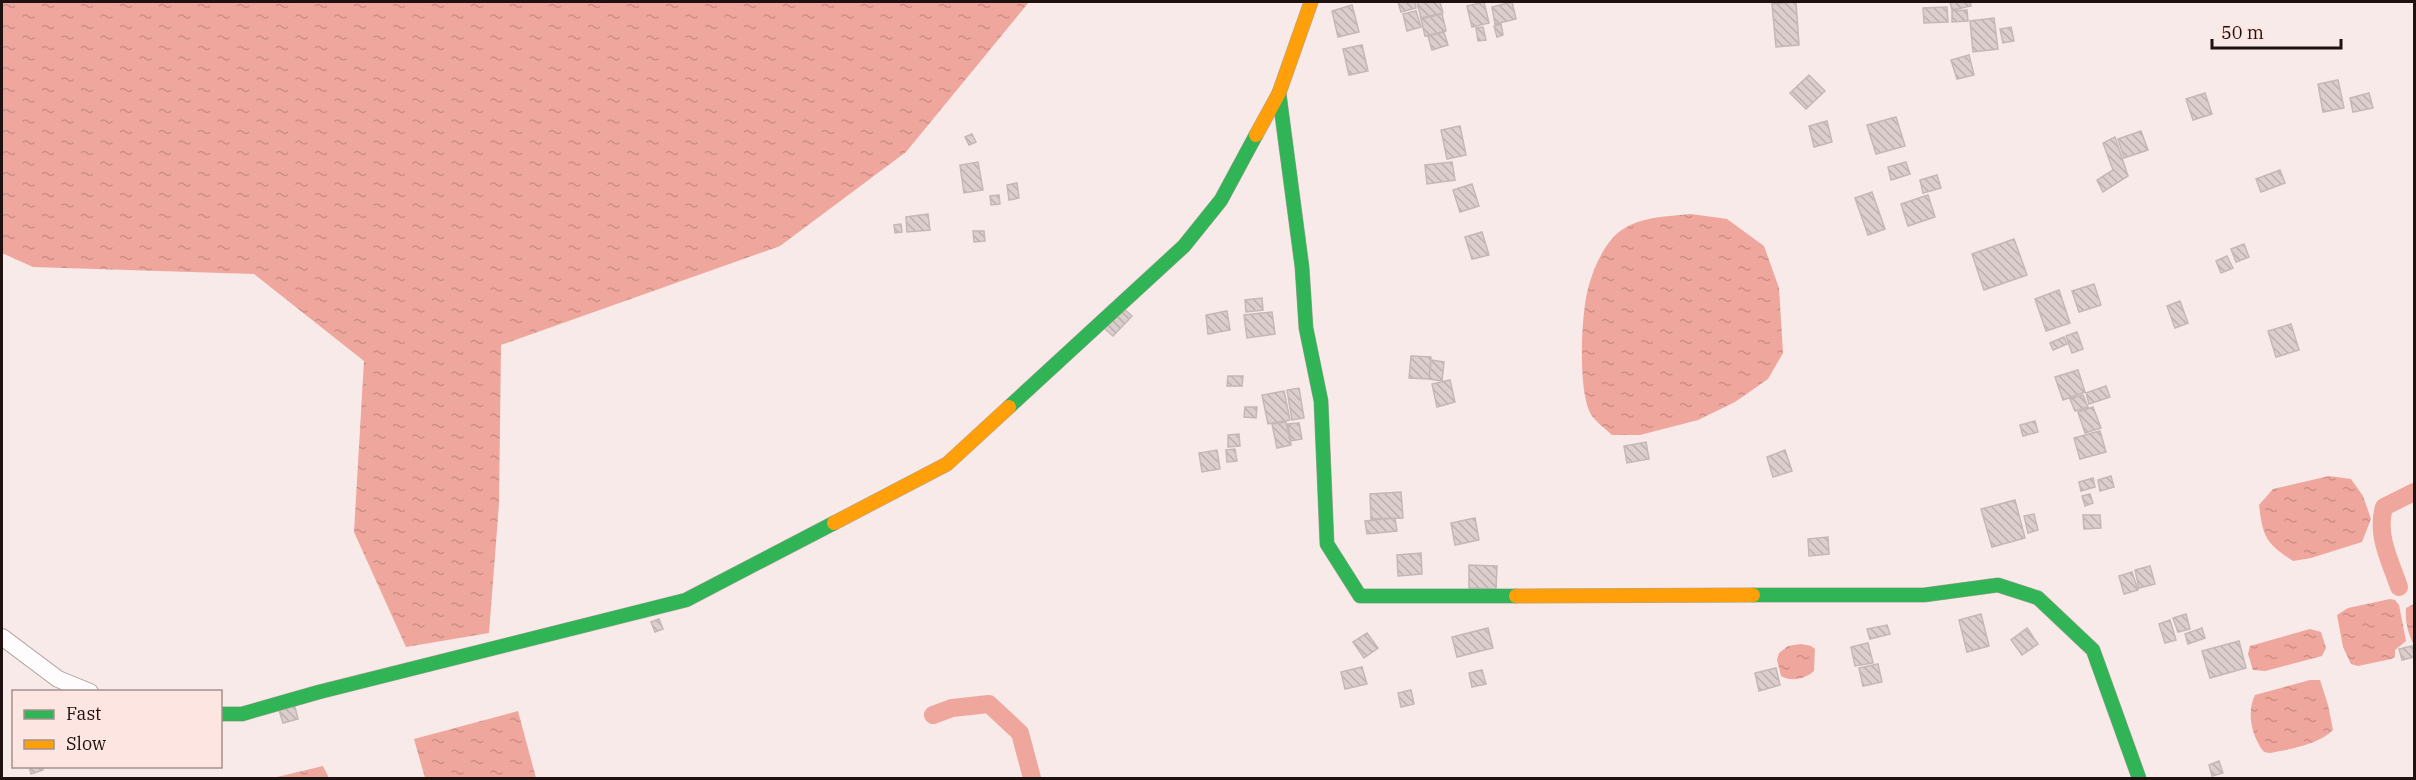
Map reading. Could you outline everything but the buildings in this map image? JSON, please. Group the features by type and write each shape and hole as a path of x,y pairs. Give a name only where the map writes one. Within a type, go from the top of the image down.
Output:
{"street":[{"path":"222,714 242,714 319,692 686,600 948,465 1184,246 1221,200 1279,93 1311,2"},
{"path":"1279,93 1302,267 1306,328 1321,401 1327,544 1360,596 1924,595 1998,585 2038,598 2093,650 2139,778"},
{"path":"2,637 58,679 85,690"}],"water":[{"path":"2,2 1029,2 906,152 780,246 501,345 499,504 489,633 406,647 354,532 364,361 254,274 33,267 2,253"},
{"path":"1691,214 1727,219 1764,246 1779,288 1783,353 1768,379 1735,402 1698,420 1640,435 1612,435 1592,416 1584,390 1582,332 1586,297 1593,273 1607,245 1628,226 1648,219"},
{"path":"2329,476 2351,479 2363,496 2371,519 2362,542 2311,558 2293,561 2267,539 2259,505 2273,489"},
{"path":"2390,599 2395,600 2399,605 2406,641 2395,650 2395,657 2391,659 2358,666 2351,664 2343,647 2337,615 2348,608"},
{"path":"2414,604 2414,645 2407,627 2406,608"},
{"path":"2310,629 2321,632 2326,648 2322,656 2265,671 2253,670 2248,654 2250,646"},
{"path":"1801,644 1815,649 1814,671 1798,679 1781,676 1777,660 1779,653 1788,646"},
{"path":"2310,680 2320,680 2333,730 2320,739 2303,746 2270,753 2264,752 2256,739 2252,725 2251,709 2255,695"},
{"path":"518,711 536,778 425,778 414,739"},
{"path":"323,766 329,778 273,778"}],"waterway":[{"path":"2399,587 2385,548 2382,518 2384,507 2414,492"},
{"path":"933,715 952,708 989,704 1020,733 1032,778"}],"traffic: fast":[{"path":"1279,93 1302,267 1306,328 1321,401 1327,544 1360,596 1516,596"},
{"path":"1009,407 1184,246 1221,200 1256,135"},
{"path":"222,714 242,714 319,692 686,600 834,523"},
{"path":"1753,595 1924,595 1998,585 2038,598 2093,650 2139,778"}],"traffic: slow":[{"path":"1256,135 1279,93 1311,2"},
{"path":"834,523 947,464 1009,407"},
{"path":"1516,596 1753,595"}]}
